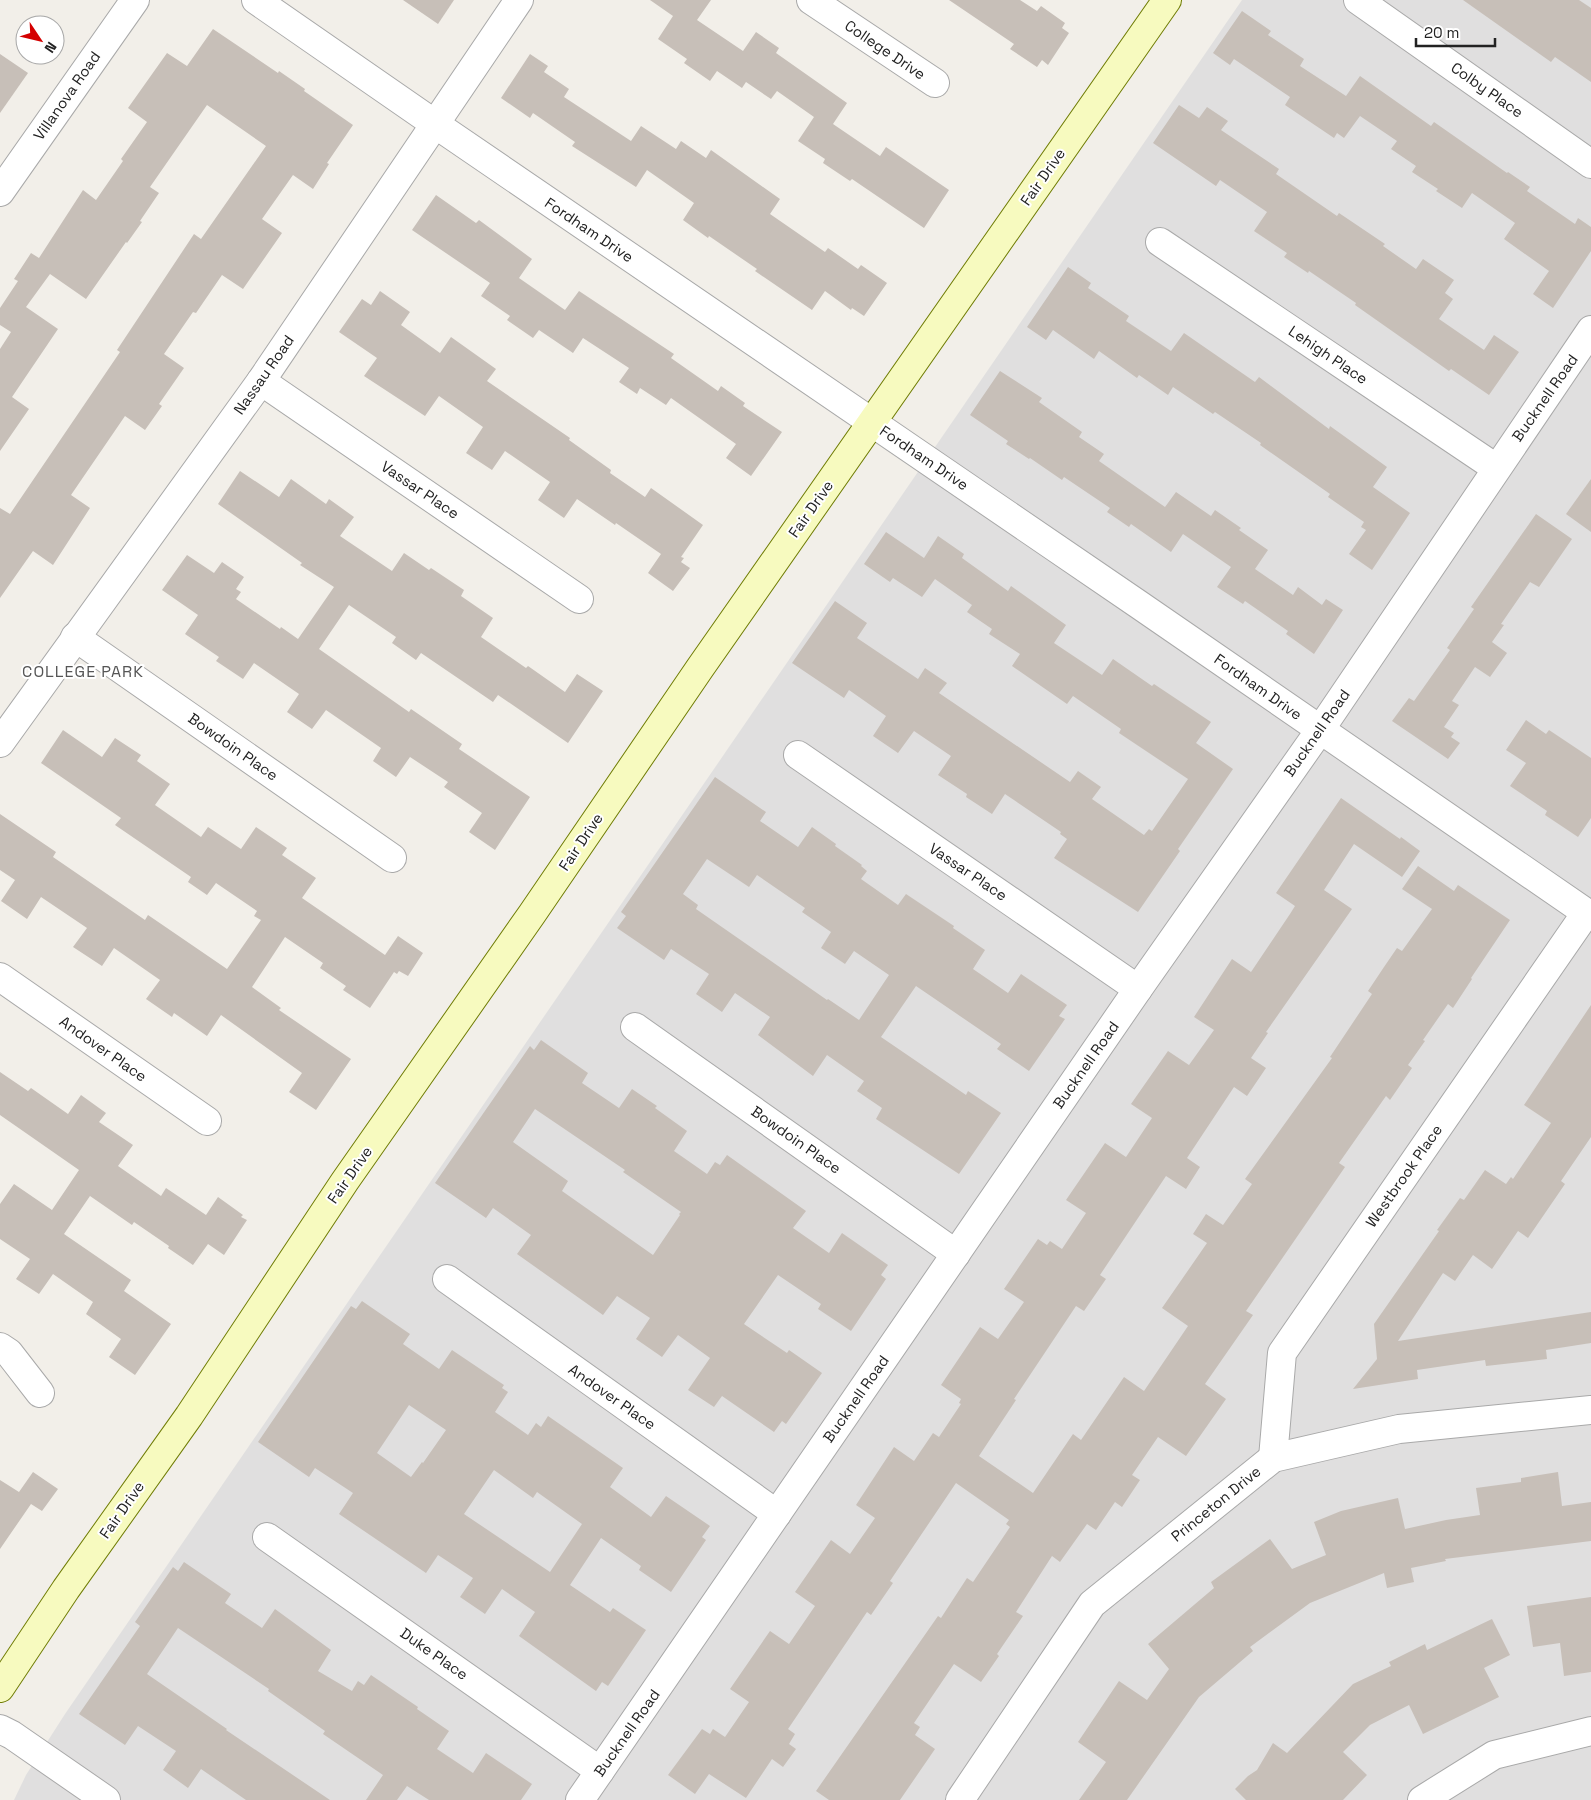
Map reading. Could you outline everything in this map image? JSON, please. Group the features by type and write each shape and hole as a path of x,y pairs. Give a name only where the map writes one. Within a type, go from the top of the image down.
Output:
{"main road":[{"name":"Fair Drive","path":"0,1688 66,1589 188,1416 345,1182 532,914 700,668 1167,0"}],"street":[{"name":"Villanova Road","path":"0,192 135,0"},
{"name":"Fordham Drive","path":"256,0 1589,914"},
{"name":"Nassau Road","path":"0,743 261,381 519,0"},
{"name":"College Drive","path":"811,0 935,83"},
{"name":"Colby Place","path":"1358,0 1591,164"},
{"name":"Lehigh Place","path":"1160,242 1496,468"},
{"name":"Bucknell Road","path":"580,1800 1138,989 1320,730 1591,330"},
{"name":"Vassar Place","path":"261,381 579,599"},
{"name":"Bowdoin Place","path":"75,637 392,858"},
{"name":"Vassar Place","path":"798,755 1138,989"},
{"name":"Westbrook Place","path":"1273,1458 1282,1353 1589,914"},
{"name":"Andover Place","path":"0,977 207,1121"},
{"name":"Bowdoin Place","path":"635,1027 956,1254"},
{"name":"Andover Place","path":"447,1279 777,1514"},
{"path":"0,1347 9,1353 40,1393"},
{"name":"Princeton Drive","path":"960,1800 1092,1604 1273,1458 1399,1429 1591,1410"},
{"name":"Duke Place","path":"267,1537 600,1771"},
{"path":"0,1729 12,1735 106,1800"},
{"path":"1422,1800 1494,1755 1591,1731"}],"shaded area":[{"path":"1242,0 1591,0 1591,1800 14,1800 26,1775 65,1714"}],"building":[{"path":"403,0 454,0 438,24"},
{"path":"650,0 711,0 697,20 743,51 756,32 779,48 776,53 847,103 833,124 880,156 886,147 949,190 924,228 852,179 850,181 823,163 825,159 798,141 814,117 777,91 771,99 746,82 742,88 717,71 710,81 684,63 687,59 658,39 673,16"},
{"path":"949,0 1020,0 1037,11 1041,6 1065,23 1062,28 1069,33 1048,65 1042,60 1037,67 1010,49 1014,44"},
{"path":"1463,0 1579,0 1591,8 1591,82 1555,57 1551,62"},
{"path":"1242,11 1271,31 1268,35 1304,59 1300,66 1346,96 1360,76 1431,126 1434,122 1530,187 1527,191 1575,224 1578,218 1591,227 1591,251 1553,308 1533,294 1549,271 1504,239 1515,223 1472,193 1462,208 1436,191 1438,189 1412,172 1416,166 1391,149 1397,141 1360,116 1344,138 1337,133 1334,138 1285,105 1290,97 1234,59 1230,65 1213,53"},
{"path":"213,29 278,73 279,71 353,125 327,163 329,164 313,189 293,175 262,219 282,233 243,289 222,275 196,313 193,312 164,354 184,368 159,404 162,406 145,430 125,416 71,495 90,508 53,565 33,551 0,598 0,508 10,514 120,352 117,350 194,234 201,239 266,146 207,105 150,187 159,193 140,221 142,222 86,299 50,274 26,307 58,329 12,397 29,409 0,451 0,349 11,332 0,325 0,308 18,281 14,279 31,253 39,258 83,190 96,200 123,161 121,159 147,122 128,108 167,53 187,66"},
{"path":"0,54 28,73 0,113"},
{"path":"530,54 548,66 544,72 569,89 564,97 631,141 641,126 676,149 681,141 706,158 711,150 780,199 770,214 825,252 828,248 858,269 861,265 887,283 864,316 852,308 851,310 825,291 812,310 755,271 757,269 683,220 694,203 647,170 636,187 572,146 575,142 533,113 530,118 501,98"},
{"path":"1179,105 1199,118 1207,107 1228,121 1221,130 1279,169 1276,174 1337,216 1339,213 1385,244 1383,246 1416,269 1423,259 1454,280 1445,293 1453,299 1439,319 1484,350 1494,335 1519,352 1489,395 1451,369 1449,371 1355,305 1356,303 1309,271 1308,273 1284,257 1287,253 1254,231 1267,212 1220,180 1216,186 1153,143"},
{"path":"436,195 476,223 479,220 532,259 519,278 565,310 579,291 674,354 671,358 718,391 721,386 745,403 743,406 782,432 751,476 726,458 736,444 671,398 666,405 640,388 637,394 619,382 629,368 583,338 573,353 539,330 533,338 507,320 510,316 481,296 490,283 412,230"},
{"path":"1068,267 1091,283 1088,288 1129,316 1126,321 1171,351 1184,333 1255,382 1259,377 1329,429 1330,426 1387,467 1373,487 1410,513 1372,570 1349,554 1366,530 1361,527 1364,522 1328,497 1330,494 1260,445 1261,443 1173,387 1168,395 1139,375 1137,378 1099,351 1094,359 1053,330 1046,340 1027,327"},
{"path":"380,291 410,312 401,325 440,353 451,337 496,369 487,381 570,438 569,440 611,470 610,473 645,497 651,488 703,525 681,557 684,558 681,562 690,568 673,591 648,573 661,554 616,523 615,525 577,499 564,518 538,500 550,482 505,451 492,470 466,453 483,427 439,396 425,416 364,376 377,358 339,332 362,299 371,305"},
{"path":"1000,371 1042,398 1039,402 1082,432 1079,437 1104,454 1099,461 1165,507 1176,492 1211,516 1215,510 1241,528 1239,530 1268,550 1255,569 1293,595 1298,587 1322,605 1326,599 1343,610 1314,654 1286,634 1288,631 1245,601 1243,604 1217,587 1231,567 1183,534 1171,552 1131,524 1129,527 1107,512 1110,508 1064,477 1062,480 1006,444 1008,441 970,415"},
{"path":"240,471 279,497 291,479 326,504 329,499 354,517 340,536 392,571 404,553 464,590 461,596 493,618 481,637 565,692 577,674 603,691 568,743 498,695 493,702 421,653 416,660 392,643 396,637 349,605 319,649 409,712 411,709 462,744 459,749 530,797 495,850 469,832 482,813 444,787 448,782 410,757 396,777 373,761 381,748 326,710 312,729 287,712 299,694 254,663 243,679 216,661 219,657 185,634 198,615 162,590 187,555 214,573 222,562 244,577 236,589 241,592 236,599 298,639 334,587 300,565 302,563 218,504"},
{"path":"1591,479 1591,532 1566,514"},
{"path":"1536,514 1572,539 1539,587 1530,582 1501,624 1504,625 1492,642 1507,653 1490,677 1475,667 1452,701 1459,705 1444,727 1454,733 1451,737 1460,743 1448,759 1392,721 1409,698 1414,701 1450,650 1447,648 1474,609 1471,607"},
{"path":"886,532 924,558 938,536 964,554 962,558 1008,591 1011,586 1066,625 1054,643 1102,675 1113,659 1152,686 1154,684 1211,722 1196,743 1233,769 1178,849 1180,851 1138,912 1054,858 1067,839 1060,834 1061,832 1005,794 992,814 966,797 967,794 938,775 951,756 914,731 898,753 873,736 886,716 849,690 844,698 792,663 835,601 867,623 857,638 918,679 925,668 947,683 939,693 1070,782 1078,771 1101,787 1092,799 1144,835 1149,829 1152,831 1188,779 1119,733 1121,729 1073,696 1067,704 1012,666 1020,654 989,634 992,629 967,612 972,605 935,579 922,597 893,578 890,582 864,564"},
{"path":"1526,720 1546,734 1549,730 1591,758 1591,818 1578,837 1545,815 1547,811 1510,786 1526,763 1506,750"},
{"path":"63,730 102,757 115,738 141,755 137,761 170,784 155,805 201,837 208,827 241,849 256,827 287,848 282,855 316,878 302,898 385,955 398,936 423,953 408,976 399,971 397,974 394,972 370,1008 343,990 346,986 320,968 323,963 285,937 252,987 281,1008 279,1010 351,1059 316,1110 289,1092 302,1073 221,1015 207,1036 174,1013 172,1017 146,999 160,980 114,948 102,966 73,947 87,928 41,897 27,919 1,901 15,880 0,870 0,814 56,852 53,857 145,920 148,915 227,969 261,920 254,916 257,911 216,883 207,895 188,882 191,877 115,825 121,818 41,763"},
{"path":"715,777 766,812 760,821 798,847 812,827 862,865 867,871 861,879 898,905 906,894 954,926 953,928 985,950 973,969 1008,993 1021,974 1067,1005 1059,1016 1065,1019 1029,1071 997,1049 1001,1044 916,986 881,1037 966,1095 968,1091 1001,1113 959,1174 876,1119 882,1108 857,1091 864,1081 827,1055 813,1076 758,1035 770,1017 735,993 722,1012 696,994 709,974 671,949 664,960 617,928 626,916 621,912","holes":["707,859 749,887 757,875 805,908 802,912 831,932 821,948 845,964 854,951 889,975 859,1020 696,909 698,905 683,894"]},
{"path":"1341,798 1420,851 1402,877 1354,844 1324,890 1352,909 1266,1032 1268,1033 1251,1058 1266,1068 1247,1096 1234,1087 1187,1158 1200,1167 1186,1189 1166,1176 1100,1275 1106,1279 1084,1311 1076,1306 1014,1399 1016,1400 979,1456 1033,1493 1073,1434 1081,1440 1124,1377 1144,1391 1188,1326 1162,1308 1207,1243 1193,1234 1206,1214 1223,1225 1252,1184 1245,1179 1332,1058 1330,1057 1372,994 1368,991 1397,948 1402,951 1432,909 1402,889 1418,866 1454,891 1458,885 1510,920 1453,1008 1448,1004 1423,1040 1425,1041 1408,1065 1412,1068 1390,1100 1386,1096 1339,1163 1345,1167 1246,1311 1253,1315 1205,1384 1226,1399 1186,1456 1158,1437 1132,1475 1140,1480 1122,1507 1115,1502 1096,1530 1087,1524 1060,1562 1052,1556 1016,1612 1023,1616 997,1654 999,1656 981,1682 954,1664 914,1723 920,1727 915,1735 935,1749 900,1800 829,1800 816,1791 938,1616 941,1618 967,1578 973,1582 1010,1527 1006,1524 1009,1520 956,1483 890,1581 893,1583 871,1615 867,1612 788,1729 795,1734 789,1744 796,1749 783,1767 772,1759 746,1798 709,1774 695,1794 668,1775 702,1729 710,1734 713,1729 725,1737 749,1702 730,1689 770,1631 789,1644 815,1606 795,1592 831,1540 850,1554 875,1518 856,1505 894,1447 914,1461 933,1433 939,1437 961,1404 959,1403 961,1399 941,1385 980,1327 998,1339 1024,1302 1004,1289 1038,1239 1047,1245 1050,1241 1062,1249 1086,1213 1066,1200 1105,1143 1126,1157 1152,1118 1131,1104 1168,1051 1189,1065 1214,1030 1194,1017 1232,959 1251,972 1290,914 1295,906 1276,893"},
{"path":"1591,1005 1591,1137 1561,1181 1565,1184 1528,1238 1518,1231 1492,1269 1473,1255 1455,1281 1443,1273 1398,1341 1591,1312 1591,1343 1546,1350 1547,1359 1486,1366 1485,1360 1417,1370 1418,1379 1353,1389 1377,1359 1374,1324 1460,1198 1464,1200 1485,1170 1506,1184 1511,1177 1513,1179 1551,1123 1524,1105"},
{"path":"541,1040 588,1073 582,1083 619,1108 632,1089 657,1106 655,1108 687,1131 674,1151 707,1174 715,1162 720,1165 727,1155 806,1211 793,1228 829,1253 842,1233 888,1265 881,1275 886,1279 851,1331 818,1309 821,1304 778,1275 744,1324 787,1353 789,1350 822,1373 786,1424 782,1421 774,1432 722,1396 714,1407 688,1390 710,1358 678,1335 662,1357 636,1339 650,1318 617,1296 603,1315 517,1254 531,1235 493,1208 486,1218 435,1183 530,1046 534,1050","holes":["535,1109 625,1170 623,1172 681,1212 653,1255 562,1191 568,1181 513,1142"]},
{"path":"0,1072 28,1091 31,1088 68,1114 81,1095 106,1113 99,1122 133,1145 118,1166 161,1196 166,1188 206,1215 218,1197 247,1220 224,1255 208,1244 193,1265 134,1222 132,1225 90,1196 64,1234 131,1280 124,1291 171,1324 135,1375 109,1357 121,1339 86,1314 93,1302 53,1274 39,1294 16,1279 30,1259 0,1239 0,1204 14,1184 52,1210 79,1170 0,1115"},
{"path":"362,1301 410,1334 403,1344 439,1369 452,1350 504,1385 502,1388 508,1392 495,1412 528,1435 536,1423 541,1427 548,1416 623,1468 610,1487 651,1517 666,1496 710,1526 702,1537 706,1540 671,1592 639,1570 641,1566 601,1538 570,1585 610,1612 613,1608 646,1630 608,1686 602,1682 596,1691 519,1636 535,1612 502,1589 485,1614 460,1597 473,1578 438,1555 426,1573 339,1514 353,1493 315,1468 309,1477 258,1442 351,1306 356,1309","holes":["409,1405 446,1430 411,1477 377,1453","494,1470 533,1498 537,1492 582,1524 550,1572 464,1514"]},
{"path":"33,1472 58,1489 42,1511 31,1504 0,1549 0,1480 19,1492"},
{"path":"1558,1472 1562,1506 1591,1502 1591,1541 1445,1559 1446,1561 1411,1568 1414,1582 1387,1588 1384,1573 1310,1603 1250,1647 1253,1651 1199,1697 1127,1800 1079,1800 1106,1762 1078,1742 1119,1681 1147,1700 1169,1669 1148,1644 1214,1588 1211,1582 1270,1539 1292,1569 1326,1555 1314,1522 1341,1511 1398,1498 1405,1529 1480,1515 1476,1488 1521,1482 1521,1478"},
{"path":"184,1562 231,1594 225,1603 262,1628 275,1609 331,1650 318,1671 352,1691 358,1681 364,1685 371,1675 418,1707 417,1709 449,1731 437,1749 473,1773 486,1753 532,1784 521,1800 429,1800 407,1786 397,1800 366,1800 383,1775 323,1734 325,1731 268,1691 269,1689 178,1628 147,1674 330,1800 246,1800 201,1769 188,1788 163,1770 176,1751 138,1726 125,1745 79,1714 140,1626 135,1622 173,1567 178,1571"},
{"path":"1591,1597 1591,1672 1564,1676 1560,1643 1533,1647 1527,1606"},
{"path":"1492,1619 1510,1655 1484,1668 1499,1697 1423,1734 1409,1705 1370,1725 1343,1752 1367,1775 1343,1800 1246,1800 1235,1789 1257,1770 1273,1743 1287,1753 1353,1684 1391,1666 1389,1662 1425,1644 1427,1650"}],"district":[{"name":"COLLEGE PARK","path":"83,671"}]}
